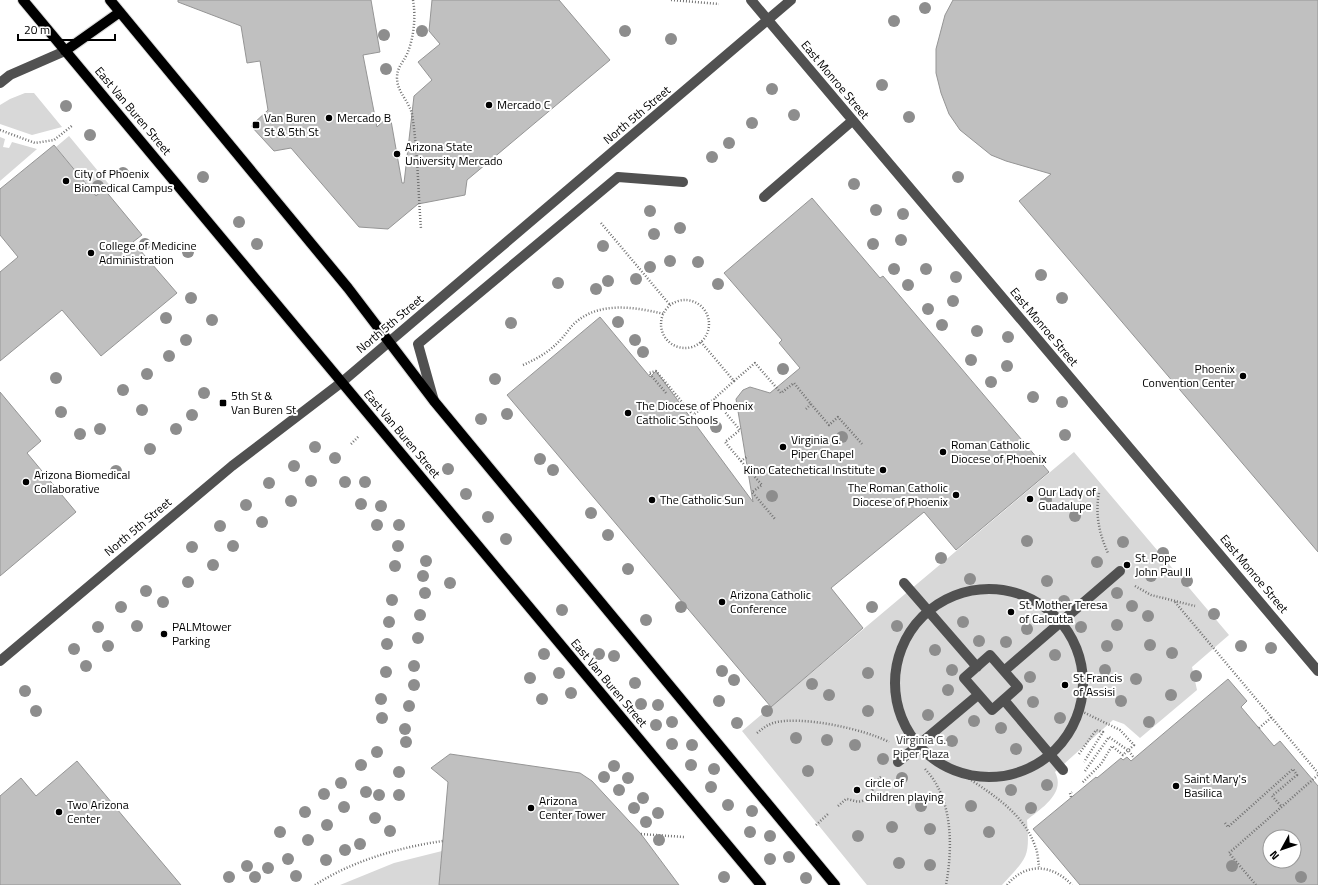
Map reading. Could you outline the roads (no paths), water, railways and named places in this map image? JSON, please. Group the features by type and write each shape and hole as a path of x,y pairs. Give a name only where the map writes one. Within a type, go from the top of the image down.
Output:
{"main road":[{"name":"East Van Buren Street","path":"23,0 761,885"},
{"path":"110,0 348,288 434,401 835,885"},
{"path":"65,51 120,12"}],"street":[{"name":"East Monroe Street","path":"751,0 1318,671"},
{"name":"North 5th Street","path":"0,661 232,466 342,382 791,0"},
{"path":"0,83 10,74 65,51"},
{"path":"764,197 852,121"},
{"path":"434,401 418,344 618,177 683,182"},
{"path":"1004,671 1120,571"},
{"path":"904,583 977,667"},
{"path":"975,589 997,589 1007,590 1035,600 1060,622 1071,636 1078,654 1083,672 1083,691 1079,710 1068,734 1050,755 1030,768 1005,776 972,776 959,772 934,760 919,745 901,716 896,698 895,677 896,663 906,638 913,626 927,610 955,594 975,589"},
{"path":"990,655 1004,671 1018,687 992,710 964,678 990,655"},
{"path":"898,762 978,695"},
{"path":"1004,700 1063,770"}],"place":[{"name":"Mercado C","path":"489,105"},
{"name":"Mercado B","path":"329,118"},
{"name":"Van Buren St & 5th St","path":"256,125"},
{"name":"Arizona State University Mercado","path":"397,154"},
{"name":"City of Phoenix Biomedical Campus","path":"66,181"},
{"name":"College of Medicine Administration","path":"91,253"},
{"name":"Phoenix Convention Center","path":"1243,376"},
{"name":"5th St & Van Buren St","path":"223,403"},
{"name":"The Diocese of Phoenix Catholic Schools","path":"628,413"},
{"name":"Virginia G. Piper Chapel","path":"783,447"},
{"name":"Roman Catholic Diocese of Phoenix","path":"943,452"},
{"name":"Kino Catechetical Institute","path":"883,470"},
{"name":"Arizona Biomedical Collaborative","path":"26,482"},
{"name":"The Roman Catholic Diocese of Phoenix","path":"956,495"},
{"name":"Our Lady of Guadalupe","path":"1030,499"},
{"name":"The Catholic Sun","path":"652,500"},
{"name":"St. Pope John Paul II","path":"1127,565"},
{"name":"Arizona Catholic Conference","path":"722,602"},
{"name":"St. Mother Teresa of Calcutta","path":"1011,612"},
{"name":"PALMtower Parking","path":"164,634"},
{"name":"St Francis of Assisi","path":"1065,685"},
{"name":"Saint Mary's Basilica","path":"1176,786"},
{"name":"circle of children playing","path":"857,790"},
{"name":"Arizona Center Tower","path":"531,808"},
{"name":"Two Arizona Center","path":"59,812"}],"park label":[{"name":"Virginia G. Piper Plaza","path":"921,747"}]}
